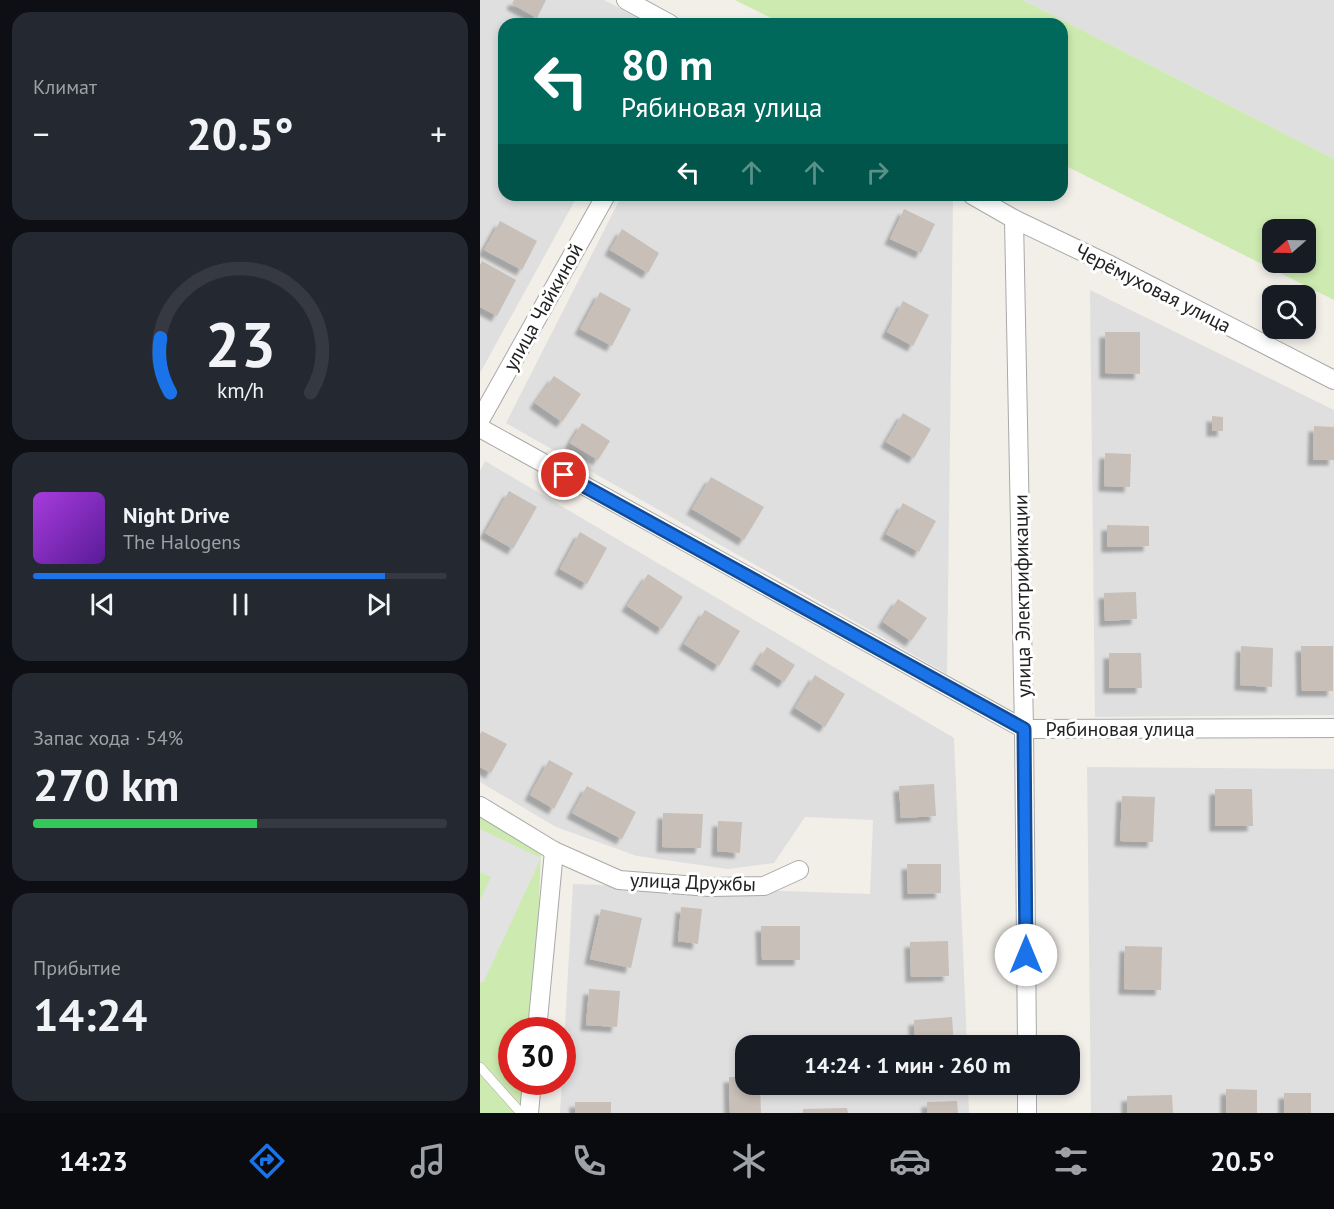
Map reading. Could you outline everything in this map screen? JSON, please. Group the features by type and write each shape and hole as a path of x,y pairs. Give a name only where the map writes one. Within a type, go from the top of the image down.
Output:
{"street":[{"path":"626,0 659,18"},
{"name":"улица Чайкиной","path":"480,420 603,201"},
{"name":"Черёмуховая улица","path":"982,201 1334,380"},
{"name":"улица Электрификации","path":"1014,219 1024,729 1027,1035"},
{"name":"Рябиновая улица","path":"480,428 1024,729 1334,728"},
{"name":"улица Дружбы","path":"480,806 554,851 619,880 710,887 764,886 799,870"},
{"path":"538,1017 554,851"},
{"path":"530,1113 531,1095"},
{"path":"1027,1095 1027,1113"}],"lane":[{"path":"480,1067 521,1113"}],"shaded area":[{"path":"480,0 604,0 639,18 498,18 498,201 575,201 480,373"},
{"path":"1023,0 1334,0 1334,159 1068,23 1068,18 1058,18"},
{"path":"619,201 953,201 947,674 506,423"},
{"path":"1090,290 1334,410 1334,715 1095,717"},
{"path":"485,461 954,738 967,1035 735,1035 735,1095 968,1095 969,1113 560,1113 561,1095 576,1095 576,1017 565,1017 573,884 870,894 873,820 805,817 774,863 728,869 637,856 556,827 480,782 480,471"},
{"path":"1087,767 1334,769 1334,1113 1091,1113"},
{"path":"480,829 541,858 483,983 480,982 480,900 491,877 480,872"}],"green space":[{"path":"735,0 1023,0 1058,18 771,18"},
{"path":"1068,23 1334,159 1334,300 1316,291 1316,285 1304,285 1280,273 1316,273 1316,219 1262,219 1262,264 1068,167"},
{"path":"480,814 541,851 535,1017 498,1017 498,1095 531,1095 530,1113 480,1113"}],"building":[{"path":"514,0 546,0 537,18 512,4"},
{"path":"904,209 935,224 921,253 890,239"},
{"path":"500,221 537,241 522,270 484,250"},
{"path":"622,229 659,253 648,273 610,250"},
{"path":"482,261 516,280 497,316 480,307 480,265"},
{"path":"600,292 631,309 612,346 580,329"},
{"path":"903,301 929,315 913,346 887,332"},
{"path":"1105,332 1140,332 1140,374 1105,373"},
{"path":"554,376 581,394 562,422 535,403"},
{"path":"903,413 931,429 914,458 886,442"},
{"path":"1212,416 1223,417 1223,431 1212,431"},
{"path":"582,423 610,441 598,460 570,443"},
{"path":"1314,426 1334,427 1334,460 1313,460"},
{"path":"1105,453 1131,454 1130,487 1104,486"},
{"path":"711,477 764,507 744,540 692,509"},
{"path":"509,491 537,507 513,549 485,533"},
{"path":"903,503 936,521 919,552 886,534"},
{"path":"1107,525 1149,526 1149,546 1107,547"},
{"path":"580,532 607,548 587,584 560,569"},
{"path":"648,574 683,597 662,629 627,606"},
{"path":"1136,592 1137,619 1105,621 1104,593"},
{"path":"898,599 927,618 911,641 883,622"},
{"path":"705,610 740,631 719,666 684,644"},
{"path":"1241,646 1273,648 1272,687 1240,685"},
{"path":"1301,646 1333,646 1333,691 1302,691"},
{"path":"767,647 795,665 784,682 756,664"},
{"path":"1109,653 1141,653 1142,688 1109,688"},
{"path":"815,675 845,694 825,727 795,708"},
{"path":"482,731 507,744 491,773 480,767 480,734"},
{"path":"549,760 573,773 554,809 530,795"},
{"path":"934,784 936,816 901,818 899,786"},
{"path":"587,786 636,812 622,839 572,813"},
{"path":"1215,789 1252,789 1253,826 1215,826"},
{"path":"1122,796 1155,797 1153,842 1120,841"},
{"path":"663,813 703,814 701,848 662,847"},
{"path":"718,821 742,822 740,853 717,851"},
{"path":"907,864 941,864 941,893 908,894"},
{"path":"681,907 702,909 698,944 678,941"},
{"path":"601,909 642,918 631,968 590,959"},
{"path":"761,926 800,926 800,960 762,960"},
{"path":"948,941 949,976 911,977 910,942"},
{"path":"1125,946 1162,947 1161,990 1124,989"},
{"path":"589,989 620,991 617,1027 586,1025"},
{"path":"952,1017 953,1035 915,1035 914,1020"},
{"path":"729,1077 735,1077 735,1095 760,1095 761,1113 730,1113"},
{"path":"1226,1089 1257,1090 1257,1113 1226,1113"},
{"path":"1284,1093 1311,1093 1311,1113 1284,1113"},
{"path":"1172,1095 1173,1113 1127,1113 1127,1096"},
{"path":"957,1101 958,1113 927,1113 927,1102"},
{"path":"575,1102 611,1102 611,1113 575,1113"},
{"path":"847,1108 848,1113 803,1113 803,1109"}],"route":[{"path":"564,475 1024,729 1026,955"}]}
